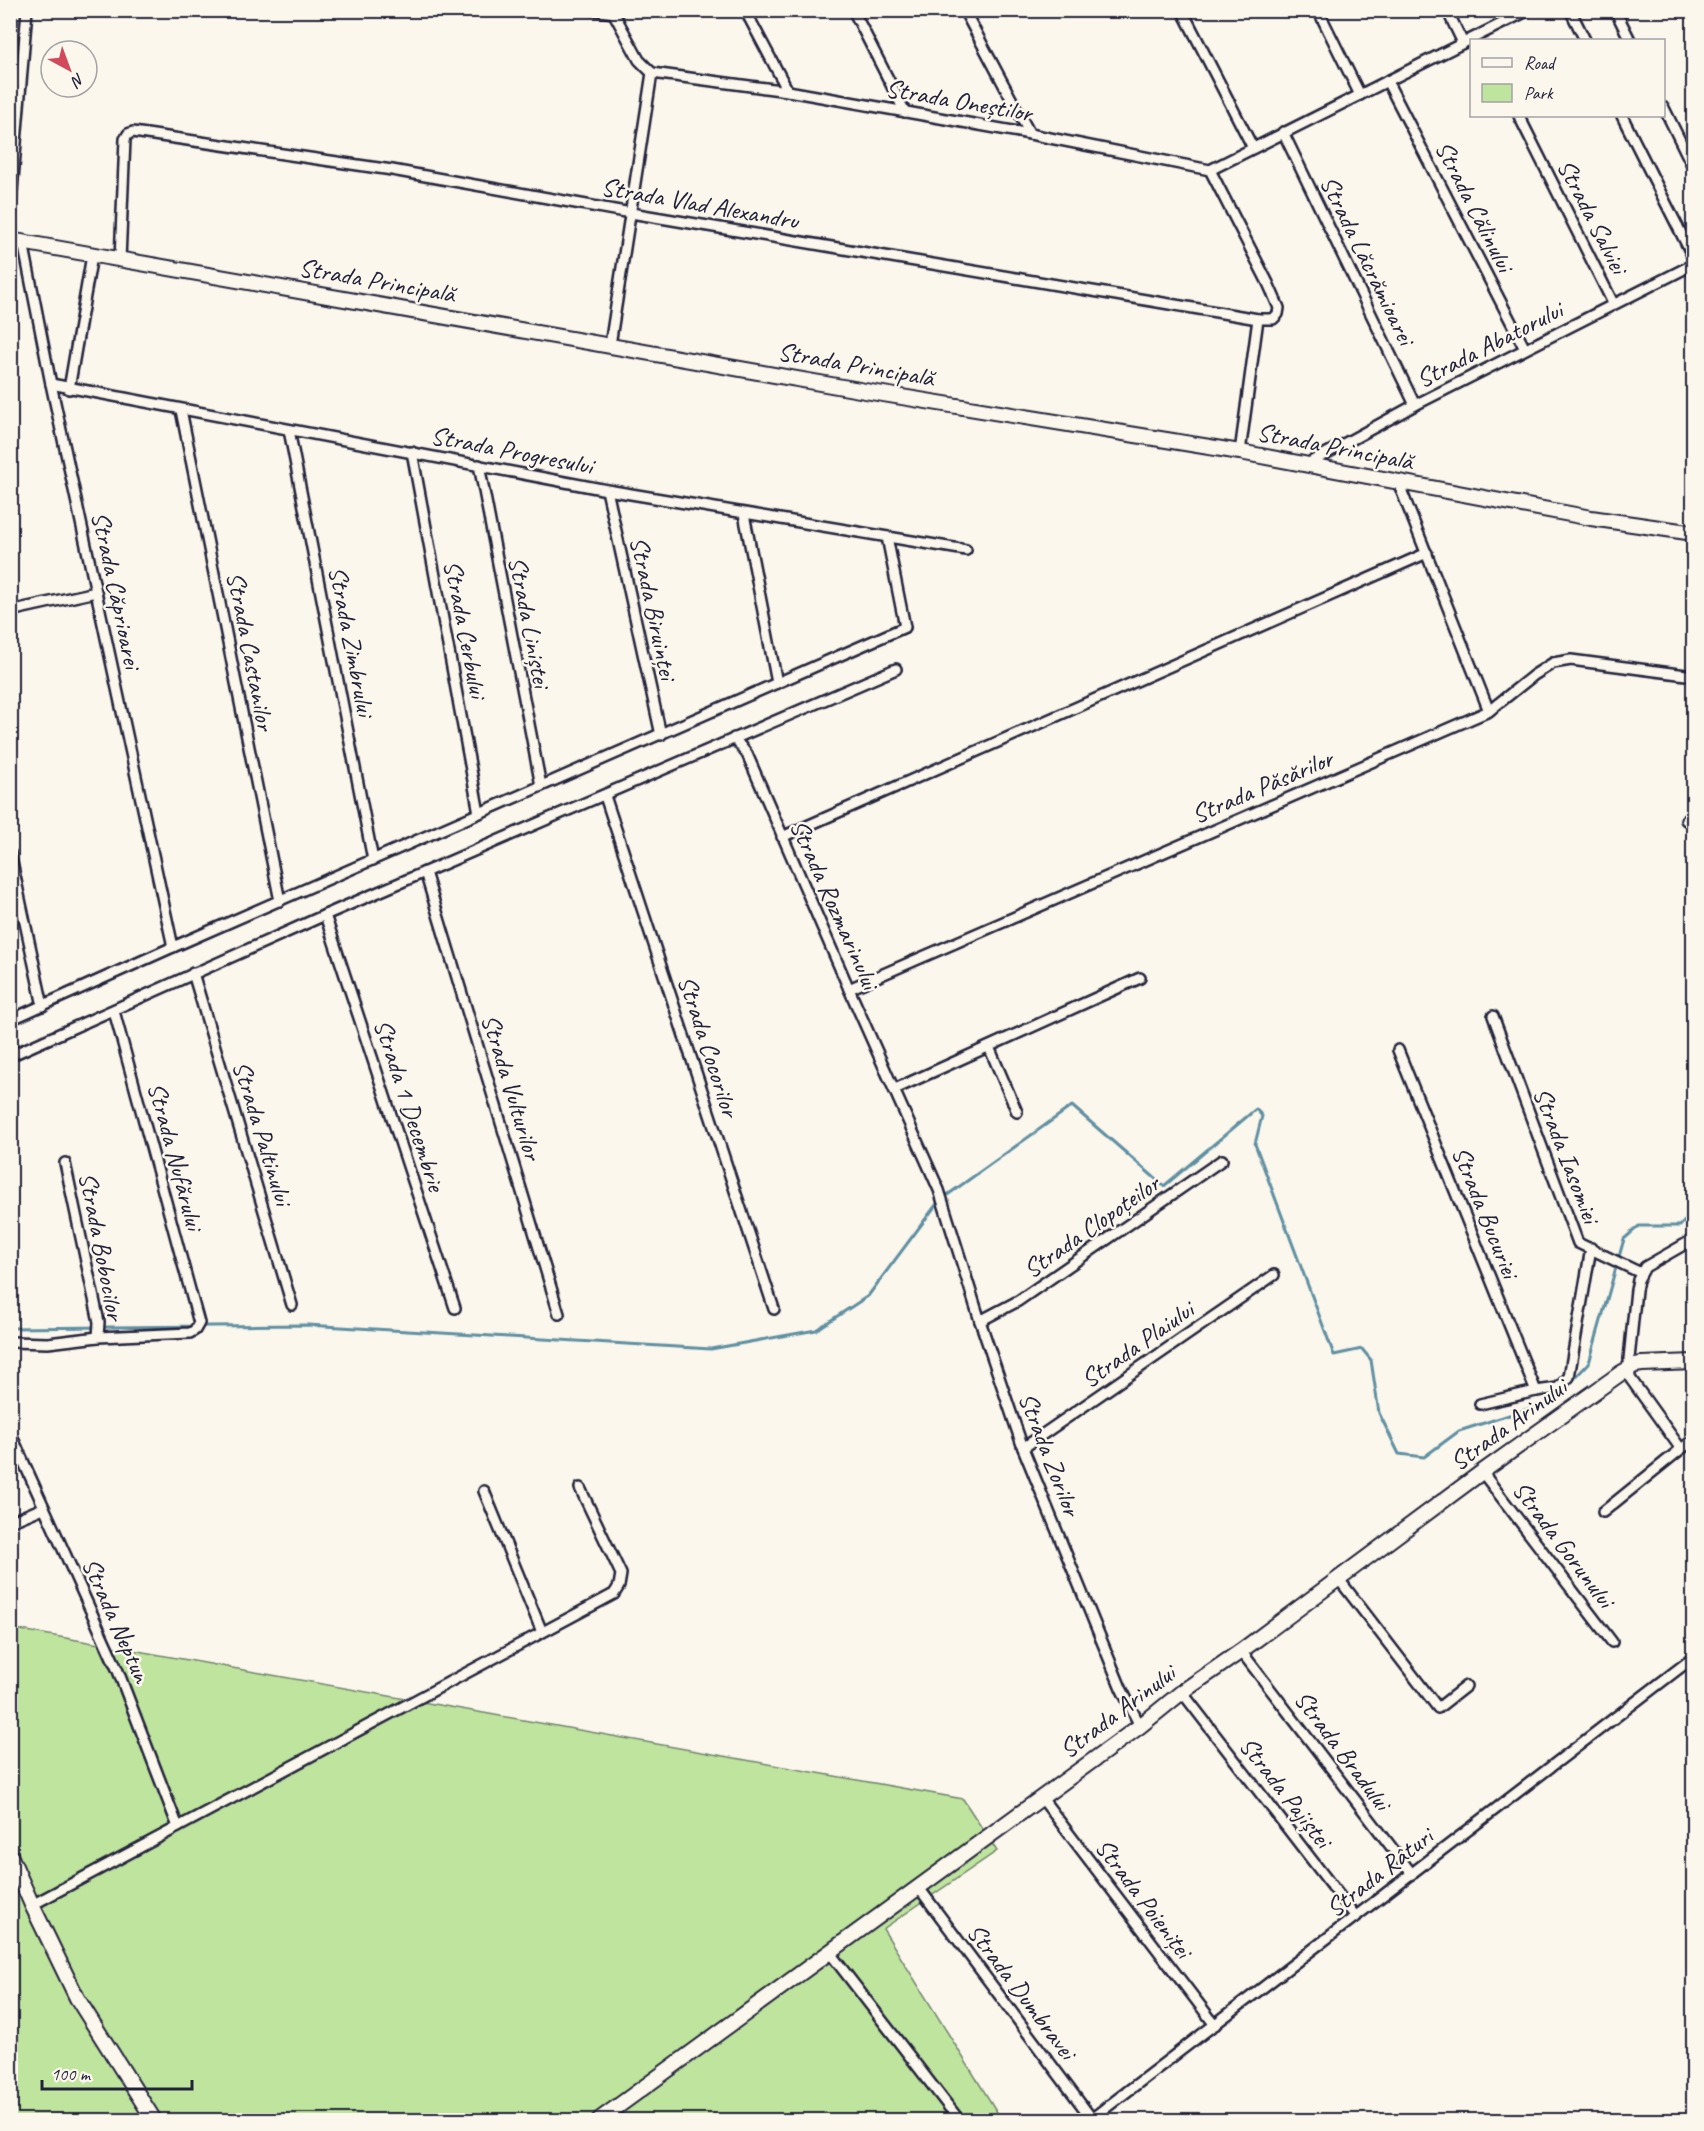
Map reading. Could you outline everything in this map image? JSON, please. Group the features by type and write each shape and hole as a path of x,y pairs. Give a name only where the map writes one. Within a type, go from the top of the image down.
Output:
{"main road":[{"name":"Strada Principală","path":"17,241 871,392 1240,452 1591,518 1694,533"},
{"path":"1629,1368 1642,1364 1694,1362"},
{"name":"Strada Arinului","path":"599,2121 1140,1726 1182,1692 1241,1651 1482,1472 1629,1368"},
{"path":"10,1855 77,1998 154,2121"}],"street":[{"path":"10,216 27,10"},
{"path":"593,10 613,12 639,60 652,73 610,345"},
{"path":"746,10 788,91"},
{"path":"853,10 905,112"},
{"path":"964,10 1030,134"},
{"path":"1182,10 1253,148"},
{"path":"1318,10 1360,94"},
{"path":"1447,10 1463,43"},
{"path":"1480,38 1516,13 1529,10"},
{"path":"1570,10 1584,39"},
{"path":"1615,10 1630,39"},
{"path":"1240,452 1258,319 1273,319 1278,314 1279,308 1210,170 1470,41"},
{"name":"Strada Oneștilor","path":"652,73 788,91 1030,134 1210,170"},
{"name":"Strada Călinului","path":"1387,81 1525,350"},
{"path":"1665,110 1694,169"},
{"name":"Strada Salviei","path":"1520,117 1613,303"},
{"path":"1623,117 1694,259"},
{"name":"Strada Vlad Alexandru","path":"120,260 125,139 128,134 134,132 392,170 1258,319"},
{"name":"Strada Lăcrămioarei","path":"1283,132 1416,405"},
{"name":"Strada Căprioarei","path":"17,241 51,384 173,947"},
{"path":"69,389 92,255"},
{"name":"Strada Abatorului","path":"1305,465 1613,303 1694,264"},
{"name":"Strada Progresului","path":"51,384 607,490 966,550"},
{"name":"Strada Castanilor","path":"181,410 280,901"},
{"name":"Strada Zimbrului","path":"289,430 373,860"},
{"name":"Strada Cerbului","path":"412,452 480,813"},
{"name":"Strada Liniștei","path":"479,465 541,786"},
{"path":"1398,482 1489,711"},
{"name":"Strada Biruinței","path":"607,490 661,735"},
{"path":"744,514 777,683"},
{"path":"10,1020 906,627 887,537"},
{"path":"782,837 1426,553"},
{"path":"10,612 96,592"},
{"name":"Strada Păsărilor","path":"849,989 1489,711 1553,663 1571,660 1694,676"},
{"path":"10,1056 326,915 896,669"},
{"name":"Strada Rozmarinului","path":"734,738 747,754 939,1190"},
{"name":"Strada Cocorilor","path":"605,796 774,1309"},
{"path":"10,853 43,1006"},
{"name":"Strada Vulturilor","path":"426,872 559,1314"},
{"name":"Strada 1 Decembrie","path":"326,915 455,1308"},
{"name":"Strada Paltinului","path":"193,974 292,1305"},
{"path":"895,1089 1140,978"},
{"name":"Strada Nufărului","path":"98,1337 190,1333 197,1322 114,1011"},
{"name":"Strada Iasomiei","path":"1493,1016 1578,1243 1641,1273"},
{"path":"989,1047 1017,1112"},
{"name":"Strada Bucuriei","path":"1398,1050 1536,1391"},
{"name":"Strada Clopoțeilor","path":"980,1321 1018,1301 1222,1160"},
{"name":"Strada Bobocilor","path":"65,1163 99,1322 98,1337"},
{"name":"Strada Zorilor","path":"939,1190 1023,1448 1121,1688 1140,1726"},
{"path":"1681,1449 1632,1383 1629,1368 1636,1290 1641,1273 1646,1267 1694,1239"},
{"path":"1480,1404 1558,1388 1569,1377 1591,1248"},
{"name":"Strada Plaiului","path":"1023,1448 1274,1275"},
{"path":"10,1342 48,1343 98,1337"},
{"name":"Strada Neptun","path":"10,1432 118,1671 178,1827"},
{"path":"1603,1512 1694,1440"},
{"name":"Strada Gorunului","path":"1482,1472 1612,1642"},
{"path":"32,1905 614,1594 621,1580 621,1574 580,1488"},
{"path":"484,1491 542,1632"},
{"path":"10,1522 44,1508"},
{"path":"1338,1578 1438,1708 1466,1686"},
{"name":"Strada Bradului","path":"1241,1651 1412,1874"},
{"name":"Strada Râturi","path":"1091,2120 1694,1657"},
{"name":"Strada Pajiștei","path":"1182,1692 1356,1917"},
{"name":"Strada Poieniței","path":"1041,1797 1215,2025"},
{"name":"Strada Dumbravei","path":"919,1888 1091,2120"},
{"path":"830,1953 959,2121"}],"green space":[{"path":"10,1628 963,1799 997,1851 883,1929 1002,2120 11,2120"}],"waterway":[{"path":"10,1328 307,1325 711,1349 816,1330 868,1296 939,1201 1072,1106 1164,1186 1256,1109 1262,1116 1255,1144 1334,1355 1362,1349 1371,1360 1379,1413 1399,1454 1424,1457 1459,1431 1553,1401 1589,1363 1624,1239 1639,1226 1680,1226 1694,1209"}]}
